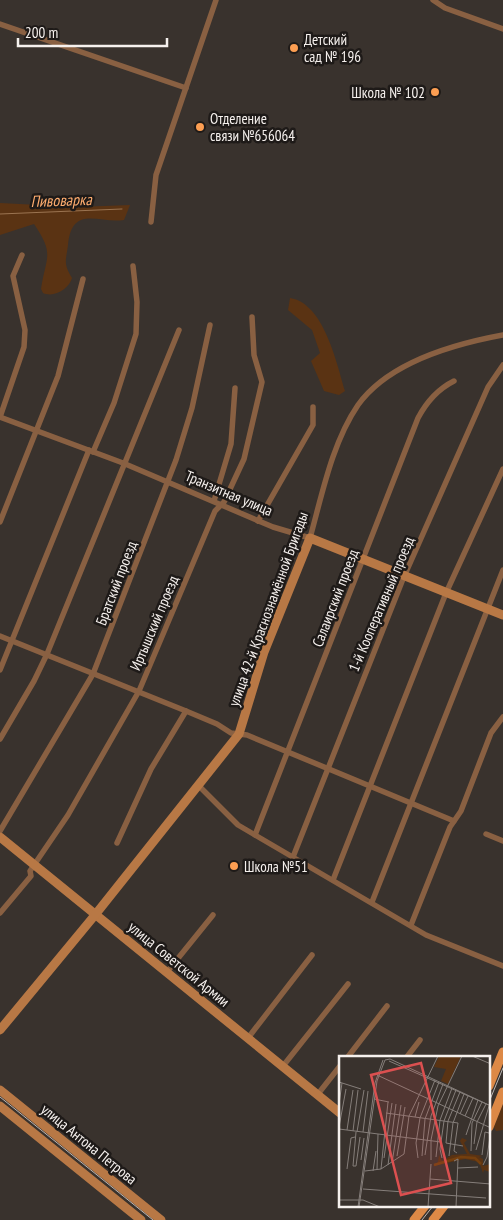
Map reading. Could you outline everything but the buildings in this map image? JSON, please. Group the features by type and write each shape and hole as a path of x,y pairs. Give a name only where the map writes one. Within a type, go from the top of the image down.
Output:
{"main road":[{"path":"490,1084 503,1052"},
{"path":"490,1086 503,1092 490,1124"},
{"path":"414,1220 423,1208"},
{"path":"433,1220 442,1208"}],"street":[{"path":"150,222 156,175 216,0"},
{"path":"433,0 444,8 503,29"},
{"path":"0,24 186,88"},
{"path":"0,417 24,347 25,330 13,276 22,255"},
{"path":"0,670 91,451 116,398 136,334 137,302 133,266"},
{"path":"0,522 58,376 83,278"},
{"name":"Иртышский проезд","path":"217,502 224,502 244,459 262,382 254,355 252,318"},
{"name":"Братский проезд","path":"0,832 93,674 169,482 192,408 210,326"},
{"path":"0,739 34,681 47,654 123,463 179,330"},
{"name":"улица 42-й Краснознамённой Бригады","path":"0,1030 95,915 239,734 264,652 310,538 329,471 343,435 358,406 367,395 400,370 431,354 503,334"},
{"name":"1-й Кооперативный проезд","path":"293,857 405,576 488,387 503,364"},
{"name":"Салаирский проезд","path":"255,835 386,496 424,406 445,385 454,381"},
{"name":"Иртышский проезд","path":"0,913 31,876 30,871 108,749 139,691 215,510 231,444 235,388"},
{"path":"258,521 313,425 313,407"},
{"name":"Транзитная улица","path":"0,417 123,463 258,521 310,538 503,615"},
{"path":"333,880 446,592 503,469"},
{"path":"372,902 503,570"},
{"path":"0,636 186,710 217,724 231,733 239,734 287,752 454,821"},
{"path":"117,843 151,769 186,710"},
{"path":"411,925 454,821 461,812 491,733 503,717"},
{"path":"199,786 238,825 426,935 503,966"},
{"path":"486,834 503,841"},
{"name":"улица Советской Армии","path":"0,837 339,1112"},
{"path":"167,972 213,915"},
{"path":"248,1038 312,955"},
{"path":"283,1066 348,984"},
{"path":"349,1056 387,1006"},
{"path":"408,1056 420,1040"},
{"path":"318,1094 339,1067"},
{"name":"улица Антона Петрова","path":"0,1090 161,1220"},
{"name":"улица Антона Петрова","path":"0,1106 141,1220"}],"shaded area":[{"path":"0,203 78,207 130,205 124,220 88,219 81,220 75,224 71,232 66,259 67,269 72,278 68,286 61,292 47,294 43,293 41,289 47,262 47,249 41,234 34,224 0,235"},
{"path":"290,298 302,302 312,311 327,336 345,391 339,395 324,391 311,361 320,353 312,330 288,310"},
{"path":"503,1104 503,1130 496,1131 494,1127"}],"waterway":[{"name":"Пивоварка","path":"0,214 122,209"}],"tram line":[{"path":"490,1100 503,1068"},
{"path":"0,1097 153,1220"},
{"path":"422,1220 431,1208"}],"place":[{"name":"Детский сад № 196","path":"294,48"},
{"name":"Школа № 102","path":"435,92"},
{"name":"Отделение связи №656064","path":"200,127"},
{"name":"Школа №51","path":"234,866"}]}
